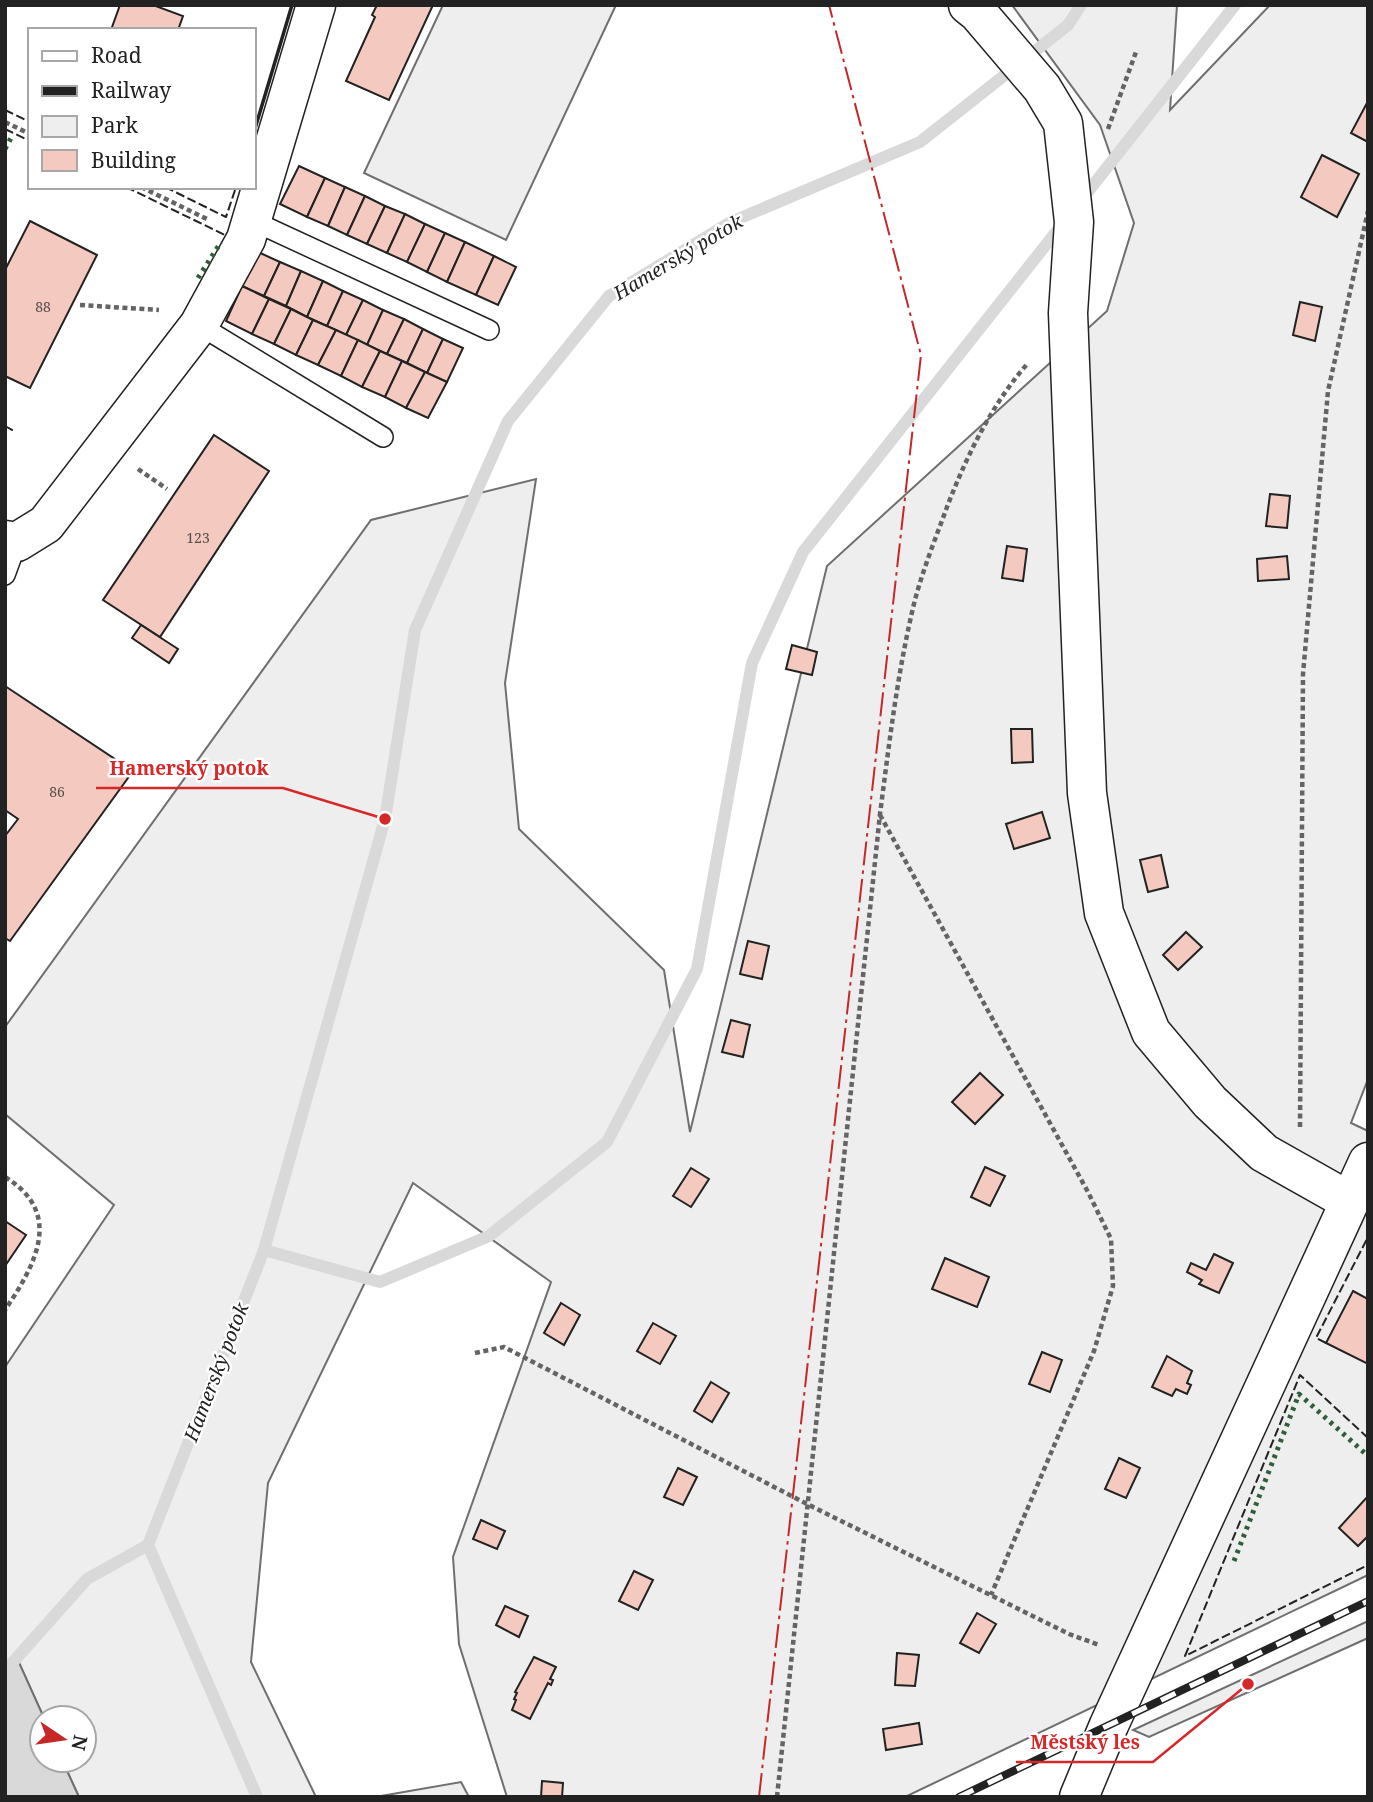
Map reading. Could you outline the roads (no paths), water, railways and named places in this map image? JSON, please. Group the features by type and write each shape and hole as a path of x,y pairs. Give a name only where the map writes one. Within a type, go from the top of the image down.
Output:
{"street":[{"path":"9,552 46,524 199,326 249,229 316,5"},
{"path":"973,9 1042,88 1063,123 1074,222 1068,313 1087,793 1104,912 1151,1032 1210,1102 1264,1153 1349,1202"},
{"path":"1079,1797 1368,1162"}],"lane":[{"path":"249,229 489,330"},
{"path":"199,326 383,437"}],"waterway":[{"name":"Hamerský potok","path":"257,1797 148,1545 264,1250 385,819 415,630 508,421 609,296 731,222 920,142 1068,25 1081,5"},
{"path":"1079,203 1235,5"},
{"path":"264,1250 380,1282 489,1236 607,1142 697,969 752,663 803,552 1064,222"},
{"path":"5,1671 87,1579 148,1545"}],"railway":[{"path":"959,1797 1368,1601"}],"place":[{"name":"Hamerský potok","path":"385,819"},
{"name":"Městský les","path":"1248,1684"}]}
